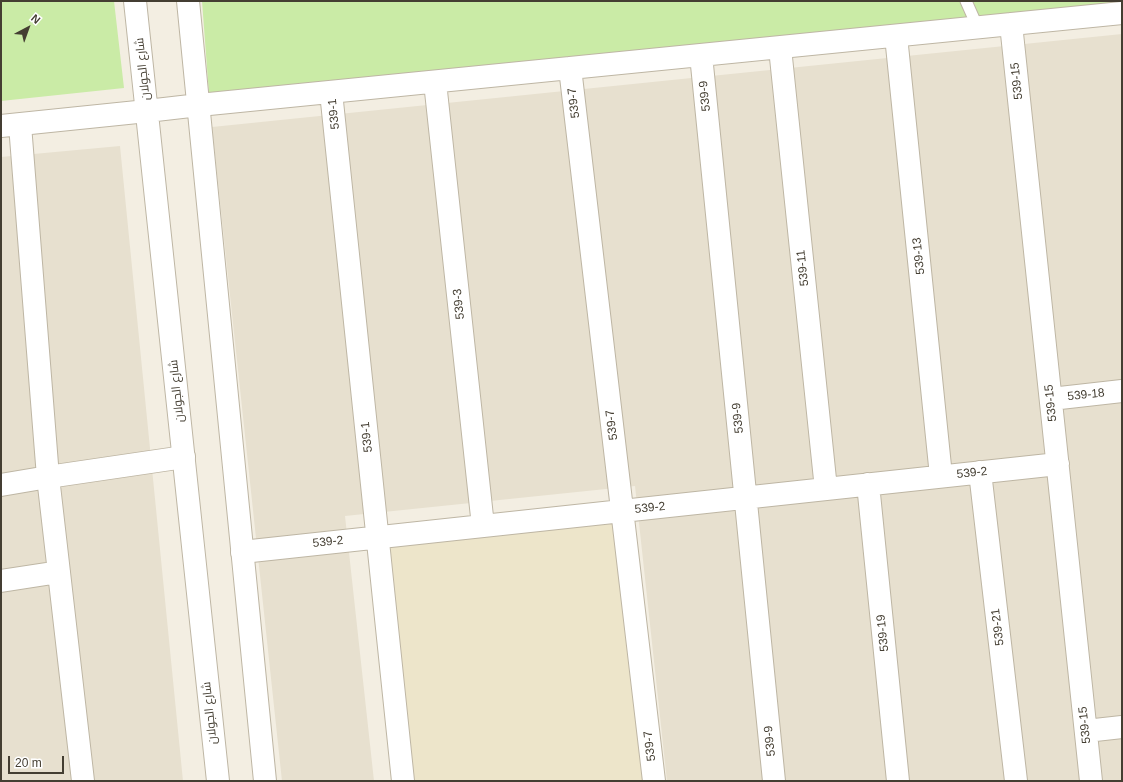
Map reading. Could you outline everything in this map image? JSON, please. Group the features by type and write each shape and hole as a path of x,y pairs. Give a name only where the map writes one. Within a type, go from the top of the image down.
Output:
{"street":[{"name":"شارع الجولان","path":"136,1 218,781"},
{"path":"188,1 265,781"},
{"path":"83,781 48,477 11,125 1122,13"},
{"name":"539-15","path":"1011,24 1091,781"},
{"name":"539-13","path":"896,36 941,476"},
{"name":"539-11","path":"780,48 826,489"},
{"name":"539-9","path":"701,55 774,781"},
{"name":"539-7","path":"570,68 654,781"},
{"name":"539-3","path":"435,82 483,526"},
{"name":"539-1","path":"331,92 403,781"},
{"name":"539-18","path":"1051,399 1122,391"},
{"path":"1,485 184,458"},
{"name":"539-2","path":"242,552 1058,464"},
{"name":"539-21","path":"980,472 1016,781"},
{"name":"539-19","path":"868,484 898,781"},
{"path":"1,581 59,572"},
{"path":"1086,731 1122,727"}],"lane":[{"path":"966,1 978,28"}],"shaded area":[{"path":"1122,34 1122,781 667,781 635,486 345,516 374,781 282,781 212,127"},
{"path":"120,146 183,781 1,781 1,157"},
{"path":"620,522 648,781 408,781 383,548"}],"green space":[{"path":"1,1 114,1 124,88 1,101"},
{"path":"202,1 1122,1 1122,2 209,94"}]}
